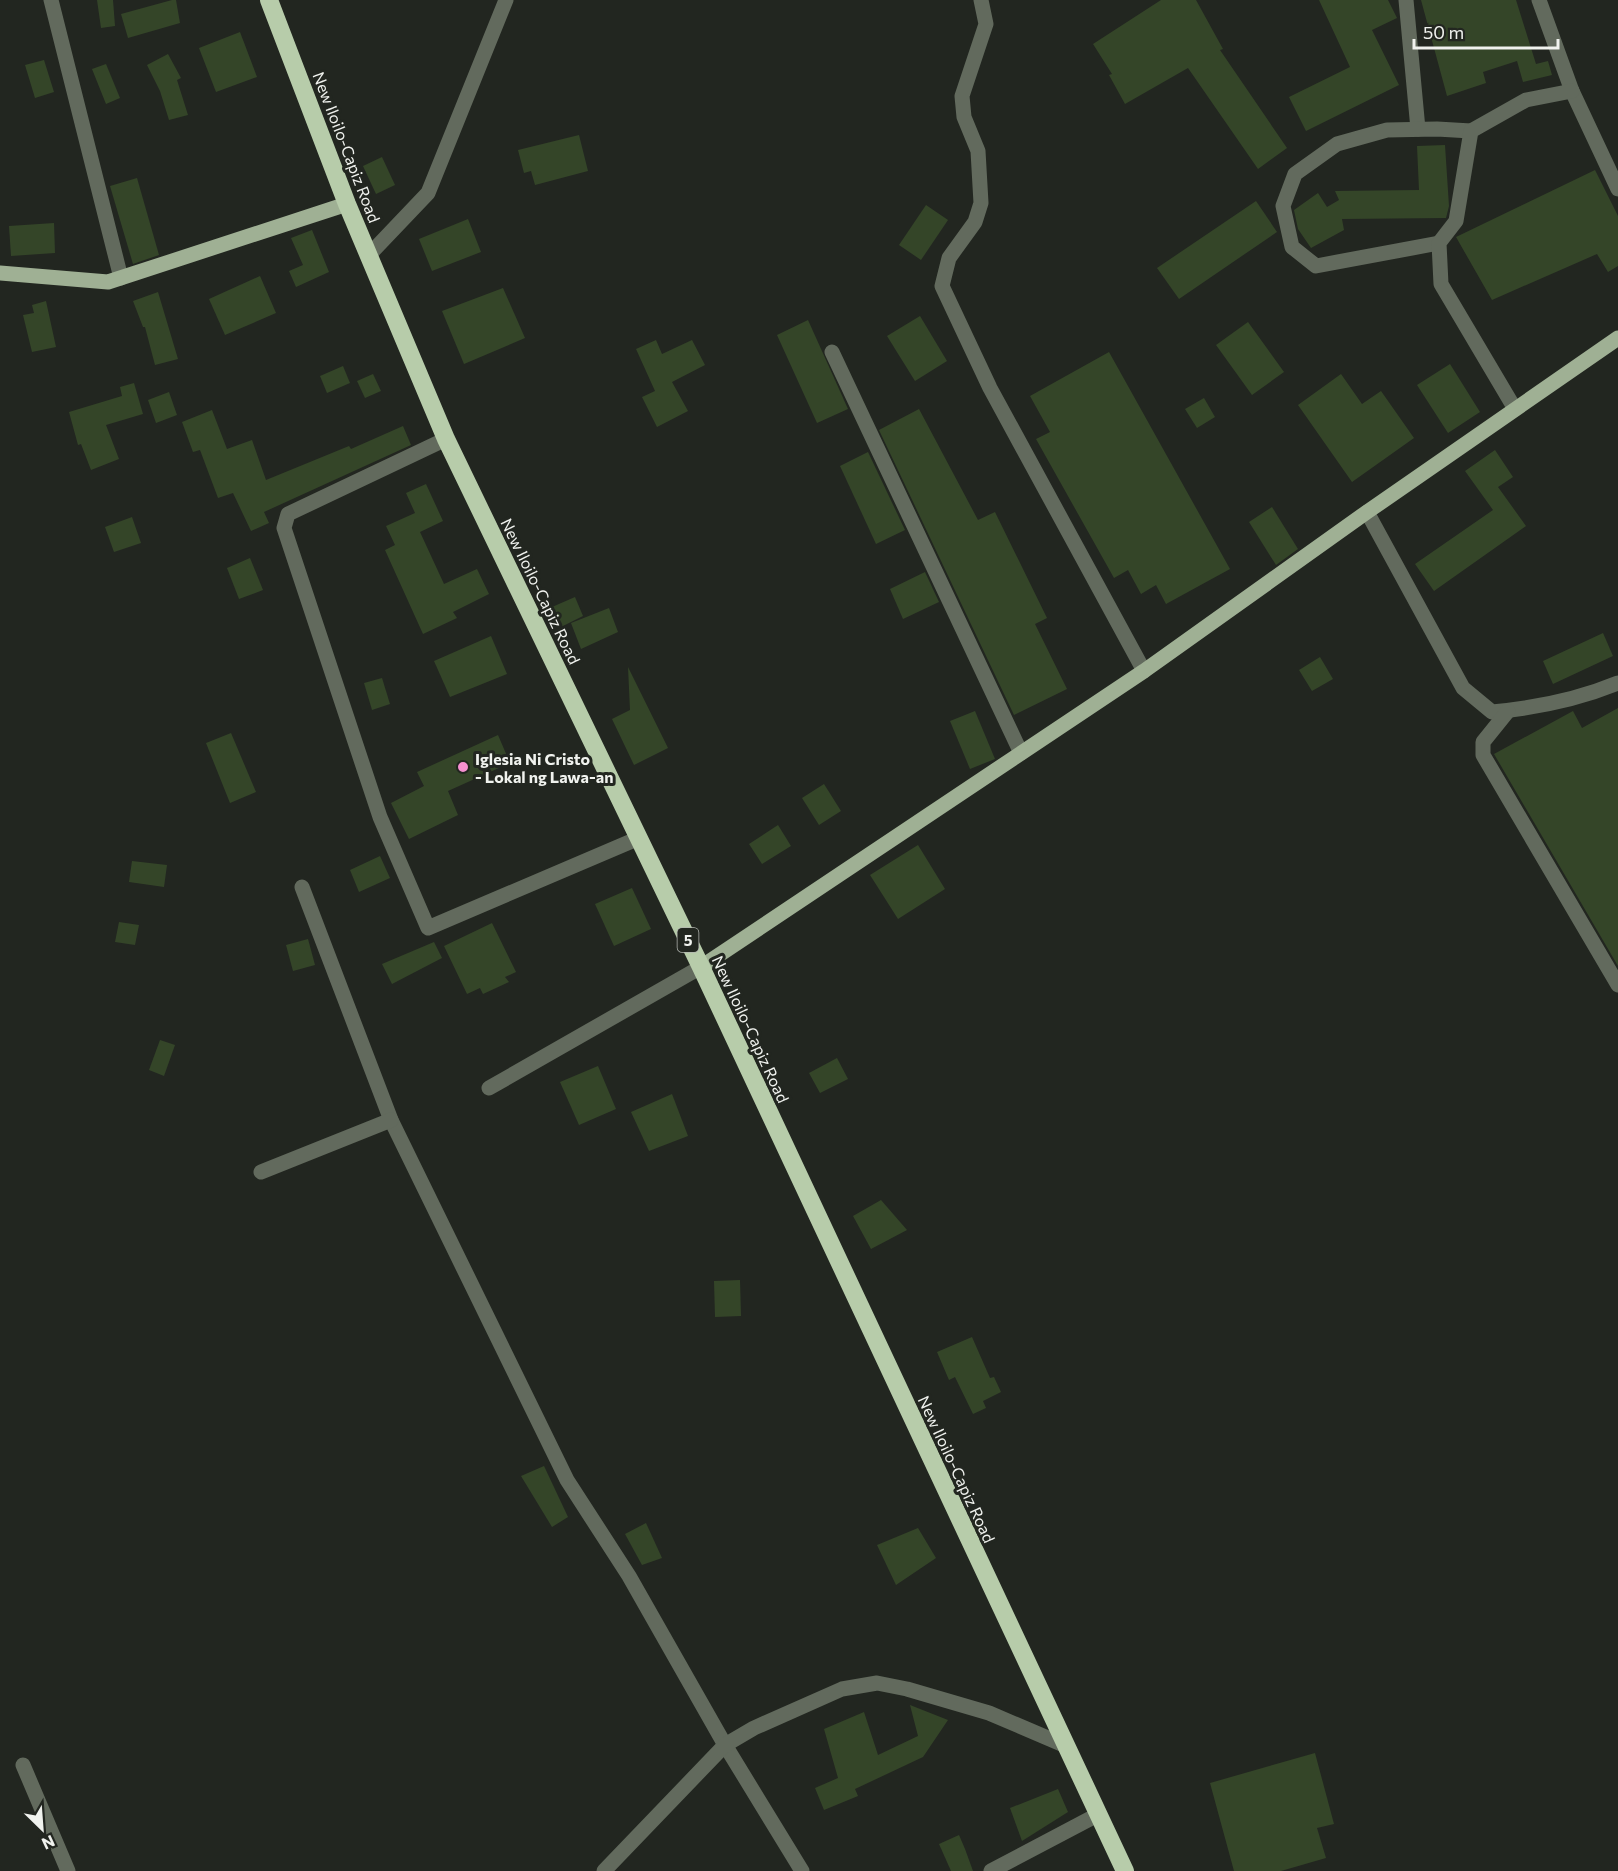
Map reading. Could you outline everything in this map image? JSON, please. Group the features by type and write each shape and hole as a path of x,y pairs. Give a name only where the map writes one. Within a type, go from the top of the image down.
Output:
{"highway":[{"name":"New Iloilo-Capiz Road","path":"269,0 348,204 446,439 701,967 1125,1871"}],"main road":[{"path":"0,273 108,282 348,204"},
{"path":"701,967 1144,671 1367,512 1618,338"}],"street":[{"path":"51,0 122,278"},
{"path":"369,255 428,193 506,0"},
{"path":"981,0 986,24 962,96 964,117 978,151 981,203 975,222 949,258 942,286 990,388 1144,671"},
{"path":"1406,0 1418,129"},
{"path":"1539,0 1572,91 1618,189"},
{"path":"1439,243 1316,266 1292,246 1283,206 1295,174 1337,144 1387,130 1471,131 1526,100 1572,91"},
{"path":"1471,131 1456,221 1439,243 1441,284 1515,409"},
{"path":"832,352 1021,753"},
{"path":"446,439 288,514 284,528 380,817 428,928 639,838"},
{"path":"1367,512 1463,688 1492,712 1535,708 1598,692 1618,683"},
{"path":"1508,711 1483,742 1483,755 1618,985"},
{"path":"302,887 391,1120 567,1480 628,1576 724,1745 802,1871"},
{"path":"489,1088 701,967"},
{"path":"261,1172 391,1120"},
{"path":"604,1871 724,1745 754,1728 842,1689 877,1683 989,1713 1064,1745"},
{"path":"23,1765 68,1871"},
{"path":"991,1871 1099,1815"}],"building":[{"path":"97,0 113,0 115,26 101,28"},
{"path":"176,0 180,23 128,38 121,14"},
{"path":"1161,0 1196,0 1223,49 1220,50 1287,148 1258,169 1188,68 1125,104 1109,75 1112,74 1093,44"},
{"path":"1319,0 1388,0 1397,18 1372,30 1399,85 1306,131 1289,97 1350,67"},
{"path":"1421,0 1516,0 1536,64 1548,61 1552,75 1523,82 1517,61 1483,72 1486,83 1447,96"},
{"path":"240,32 257,77 216,92 199,48"},
{"path":"168,54 181,78 177,80 188,115 169,120 160,91 147,65"},
{"path":"44,60 54,92 35,98 25,65"},
{"path":"106,64 120,98 106,104 92,69"},
{"path":"579,135 588,171 535,185 531,171 524,173 518,150"},
{"path":"1445,145 1449,206 1446,218 1342,219 1344,230 1311,248 1298,229 1294,210 1318,193 1327,207 1339,200 1335,191 1419,190 1417,146"},
{"path":"382,157 395,185 376,194 363,166"},
{"path":"1595,170 1618,216 1618,266 1608,272 1597,254 1492,300 1456,237"},
{"path":"137,178 159,255 133,264 110,186"},
{"path":"1256,201 1277,232 1179,299 1157,268"},
{"path":"926,205 948,220 921,260 899,245"},
{"path":"468,219 481,252 432,271 419,239"},
{"path":"54,223 55,253 11,256 9,226"},
{"path":"312,230 329,272 296,287 289,271 303,265 291,238"},
{"path":"260,276 276,313 225,335 209,299"},
{"path":"503,288 525,338 464,364 442,311"},
{"path":"158,292 178,359 155,365 145,327 143,327 133,301"},
{"path":"46,301 56,347 32,352 23,315 34,313 32,305"},
{"path":"920,316 947,361 915,381 887,336"},
{"path":"808,320 848,409 817,423 777,335"},
{"path":"1248,322 1284,372 1252,395 1216,345"},
{"path":"656,340 662,354 692,340 705,365 672,382 688,411 657,427 642,397 655,391 636,349"},
{"path":"1109,352 1230,569 1166,604 1156,585 1141,594 1128,570 1114,578 1036,439 1050,432 1030,396"},
{"path":"1450,364 1480,412 1448,433 1417,385"},
{"path":"343,366 350,383 327,393 320,376"},
{"path":"373,374 381,391 365,398 357,381"},
{"path":"1341,374 1362,404 1381,391 1414,438 1352,482 1298,405"},
{"path":"134,383 143,414 106,425 119,459 91,470 81,444 78,445 69,412 122,396 120,387"},
{"path":"169,392 177,415 156,423 148,400"},
{"path":"1204,398 1215,417 1197,428 1185,409"},
{"path":"919,409 978,520 995,512 1047,618 1035,624 1067,689 1014,715 879,430"},
{"path":"212,410 227,449 252,440 266,480 349,446 351,449 403,426 411,445 264,512 269,523 251,531 233,493 218,498 200,450 193,452 182,422"},
{"path":"1495,450 1513,477 1498,487 1526,526 1434,591 1415,564 1493,510 1465,471"},
{"path":"868,452 905,530 876,544 840,466"},
{"path":"426,484 443,521 420,532 444,584 477,569 489,594 453,612 457,618 423,634 385,550 395,545 386,526 415,513 406,493"},
{"path":"1272,507 1298,549 1276,565 1249,522"},
{"path":"132,517 141,543 114,552 105,527"},
{"path":"250,558 263,590 239,599 227,568"},
{"path":"925,572 939,602 903,619 890,589"},
{"path":"575,597 583,616 561,627 552,607"},
{"path":"609,608 618,632 581,649 571,623"},
{"path":"1603,633 1613,656 1553,684 1543,661"},
{"path":"491,636 507,674 450,697 434,661"},
{"path":"1320,657 1333,679 1312,691 1299,670"},
{"path":"628,667 668,748 634,765 612,719 630,710"},
{"path":"382,678 390,704 372,710 364,683"},
{"path":"1618,708 1618,966 1494,754 1573,711 1582,728"},
{"path":"975,711 995,759 970,769 950,721"},
{"path":"231,733 256,792 230,803 206,743"},
{"path":"498,735 510,763 448,791 458,815 409,839 391,803 424,786 417,772"},
{"path":"824,784 841,811 819,825 802,798"},
{"path":"778,825 791,846 762,864 749,844"},
{"path":"918,845 945,889 898,919 870,875"},
{"path":"380,856 390,878 359,892 350,870"},
{"path":"132,861 167,865 164,887 129,882"},
{"path":"632,888 651,929 614,946 595,904"},
{"path":"119,922 139,925 135,945 115,942"},
{"path":"492,923 516,972 505,977 509,982 483,994 480,988 467,994 444,946"},
{"path":"308,939 315,965 293,971 286,945"},
{"path":"434,942 442,958 392,984 382,964"},
{"path":"160,1040 175,1045 164,1076 149,1070"},
{"path":"837,1058 848,1079 820,1093 809,1073"},
{"path":"598,1066 616,1109 579,1125 560,1082"},
{"path":"672,1094 688,1136 649,1151 631,1112"},
{"path":"881,1200 907,1230 871,1249 853,1216"},
{"path":"740,1280 741,1316 715,1317 714,1281"},
{"path":"972,1337 990,1378 994,1377 1001,1392 983,1401 986,1408 973,1414 955,1377 949,1380 937,1352"},
{"path":"544,1466 568,1517 552,1527 521,1476"},
{"path":"646,1523 662,1558 642,1565 625,1534"},
{"path":"918,1528 936,1558 896,1585 877,1545"},
{"path":"910,1705 948,1720 923,1757 855,1789 858,1796 824,1810 815,1788 838,1778 824,1729 864,1712 878,1755 918,1736"},
{"path":"1315,1753 1334,1824 1317,1828 1326,1858 1281,1871 1234,1871 1210,1783"},
{"path":"1058,1789 1068,1812 1022,1841 1010,1808"},
{"path":"959,1835 973,1871 951,1871 939,1844"}],"place":[{"name":"Iglesia Ni Cristo - Lokal ng Lawa-an","path":"463,767"}]}
